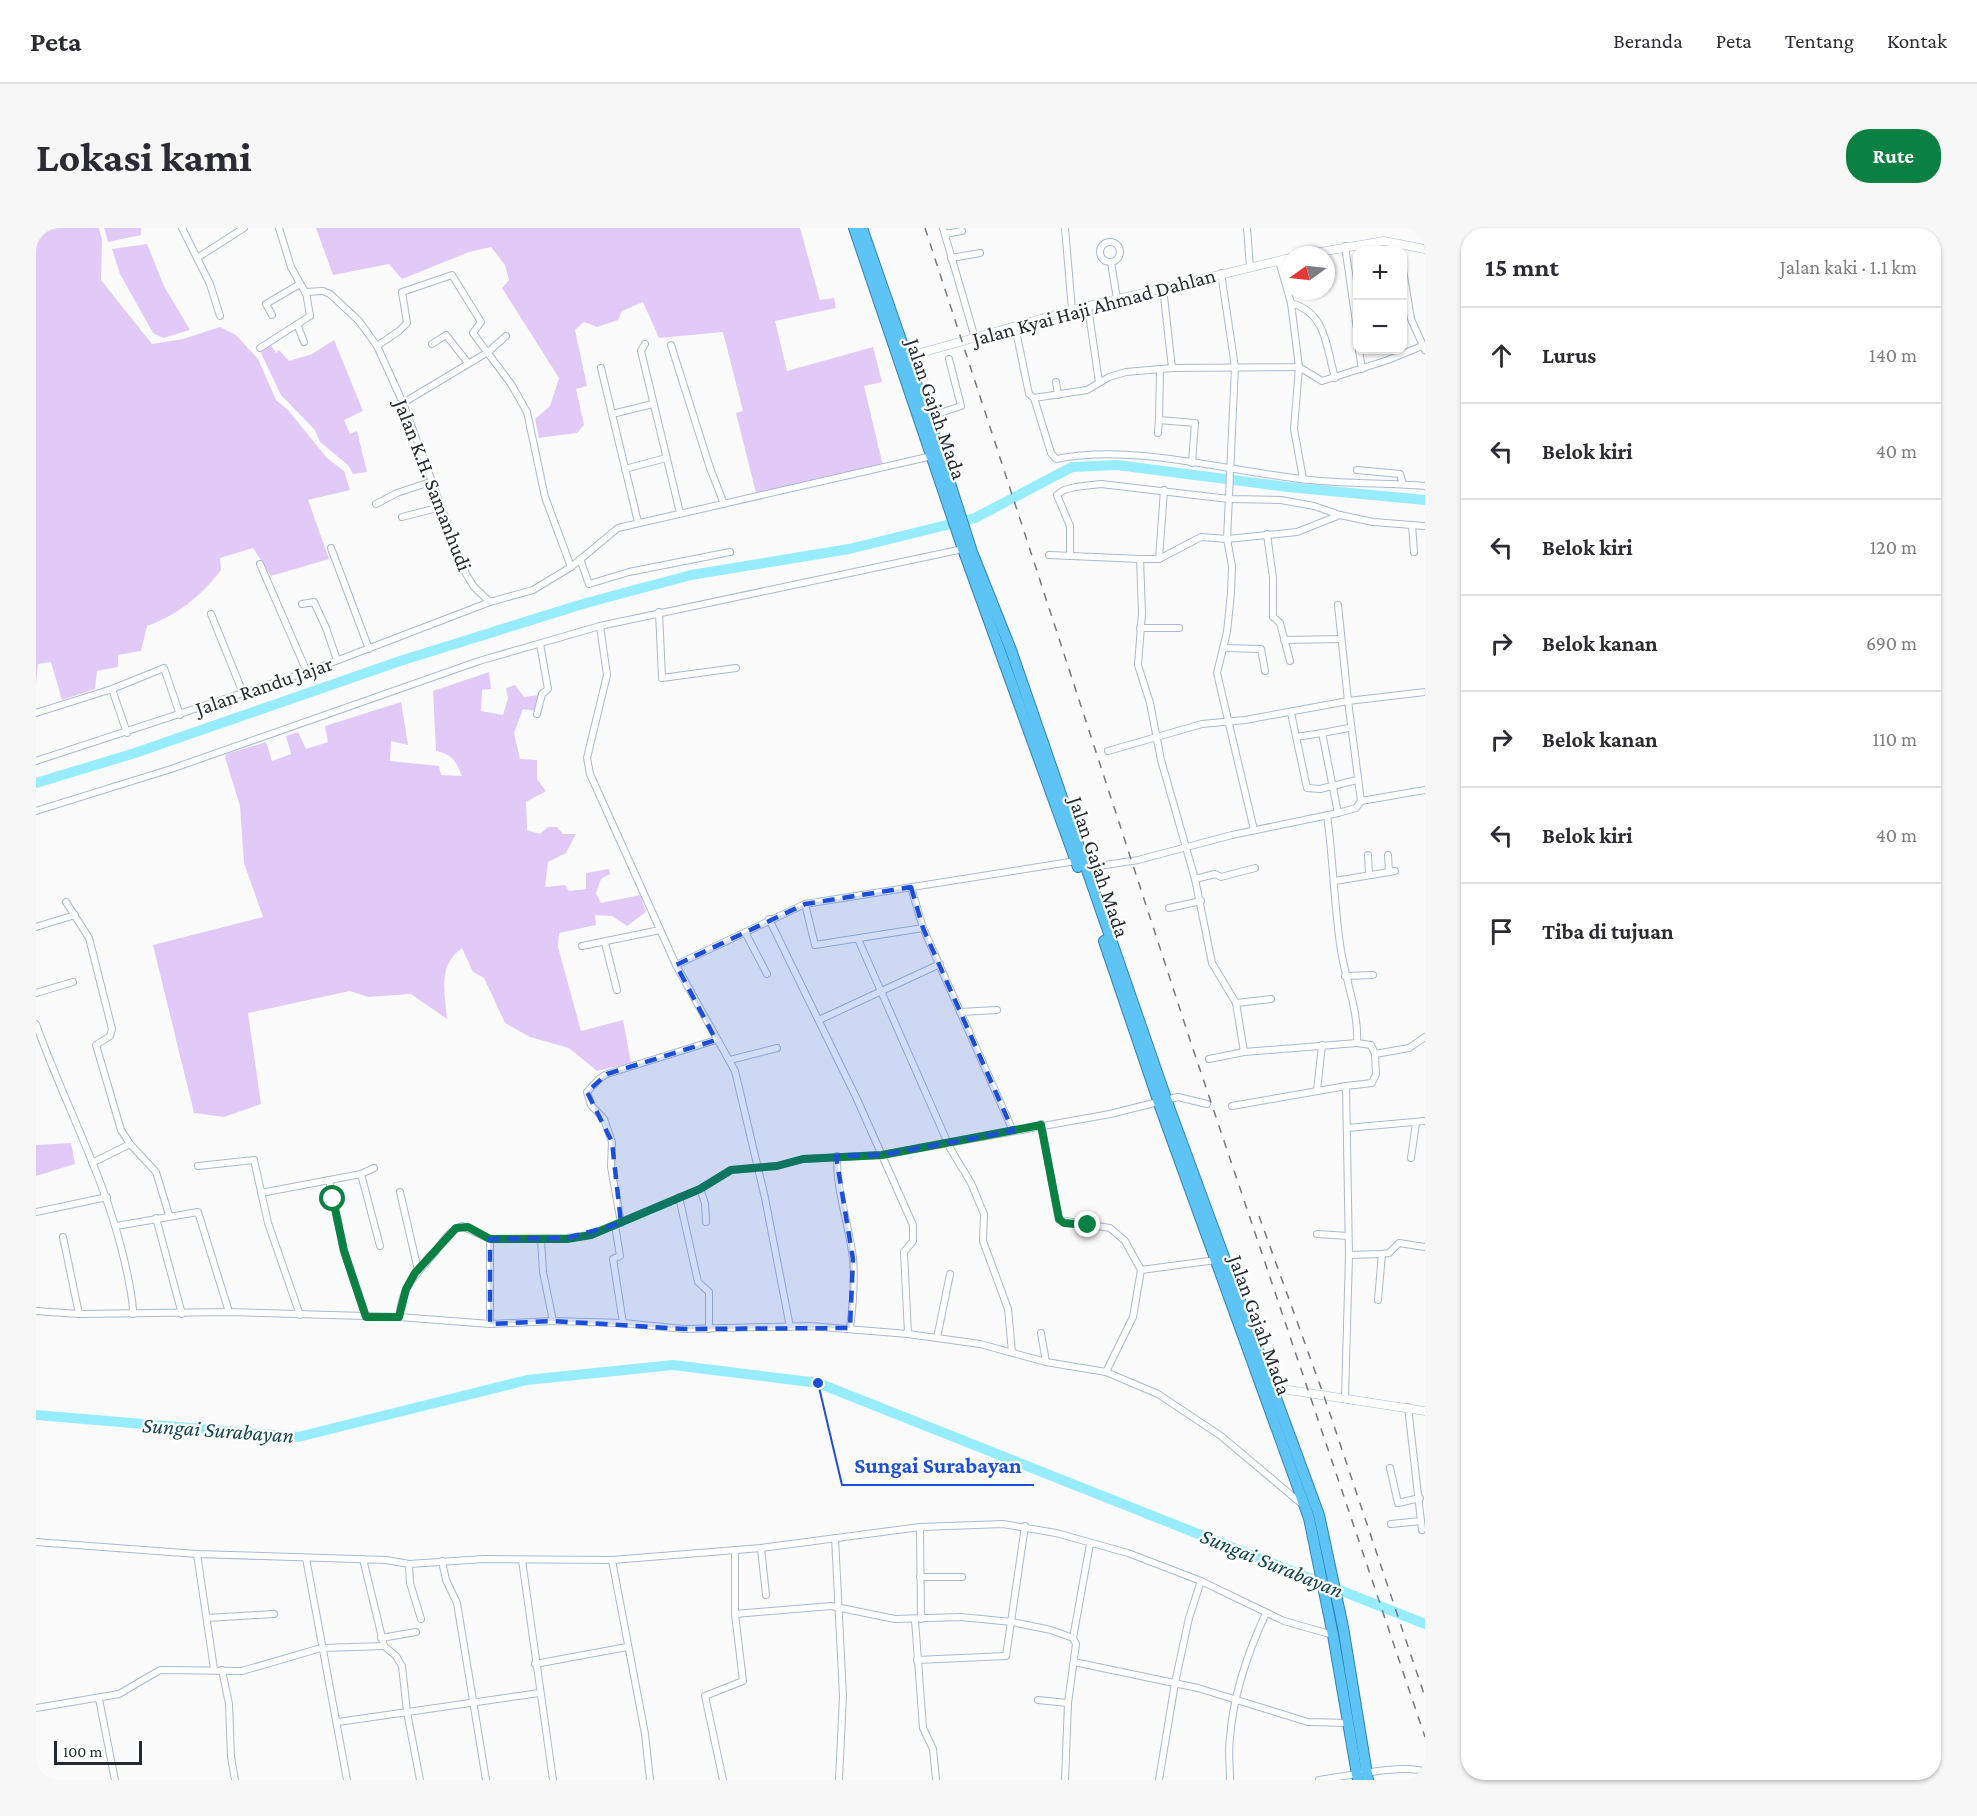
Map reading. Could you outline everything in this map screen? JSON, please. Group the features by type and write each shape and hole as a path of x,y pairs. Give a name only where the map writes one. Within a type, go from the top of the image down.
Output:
{"highway":[{"name":"Jalan Gajah Mada","path":"854,228 903,358 932,456 955,510"},
{"name":"Jalan Gajah Mada","path":"862,228 882,298"},
{"name":"Jalan Gajah Mada","path":"903,358 928,417 963,536 1011,650 1216,1260 1268,1388"},
{"name":"Jalan Gajah Mada","path":"963,536 963,549 1312,1514"},
{"path":"1312,1514 1343,1626 1362,1777"},
{"path":"1312,1514 1349,1723 1362,1777"}],"street":[{"path":"197,258 244,228"},
{"path":"260,348 310,316 306,292 285,252 279,228"},
{"path":"1065,228 1072,310"},
{"path":"1247,228 1250,267"},
{"path":"183,230 210,284 220,316"},
{"path":"962,231 944,231 975,338"},
{"path":"1335,248 1384,241 1397,246"},
{"path":"1345,246 1353,301"},
{"path":"1407,248 1425,249"},
{"path":"951,258 980,253"},
{"path":"1279,261 1291,303 1299,367 1294,429 1303,479"},
{"name":"Jalan Kyai Haji Ahmad Dahlan","path":"903,358 1072,310 1279,261"},
{"path":"1111,262 1118,299"},
{"path":"1221,273 1235,367 1227,539 1232,566 1231,593 1217,673 1254,830"},
{"path":"377,346 407,323 402,292 451,274 481,322 473,333 527,412 545,497 571,567"},
{"path":"272,315 266,304 300,284"},
{"path":"1163,288 1172,368"},
{"path":"1034,398 1087,390 1099,382 1126,372 1172,368 1299,367 1320,381 1335,378 1424,348 1416,333 1407,289"},
{"name":"Jalan K.H. Samanhudi","path":"306,292 323,291 330,294 359,321 377,346 403,403 430,482 469,580 490,602"},
{"path":"1291,303 1305,307 1314,317 1326,342 1335,378"},
{"path":"1088,307 1099,382"},
{"path":"297,324 304,342"},
{"path":"1016,326 1029,394 1034,398 1056,459 1086,454 1192,463 1303,479 1425,486"},
{"path":"1416,333 1425,331"},
{"path":"432,344 446,335 468,363"},
{"path":"403,403 488,352 507,336"},
{"path":"645,344 641,349 680,513"},
{"path":"671,345 710,468 724,504"},
{"path":"1360,354 1362,369"},
{"path":"928,417 961,406 949,359"},
{"path":"601,368 638,522"},
{"path":"1158,433 1160,369"},
{"path":"1056,382 1058,395"},
{"path":"612,414 653,404"},
{"path":"1159,420 1195,423 1192,463"},
{"path":"490,602 532,590 571,567 614,530 638,522 932,456"},
{"path":"626,469 666,458"},
{"path":"1357,470 1400,474 1403,484"},
{"path":"376,504 397,493 430,482"},
{"path":"1070,556 1070,526 1058,498 1059,492 1075,486 1101,484 1229,499 1281,500 1314,506 1340,515 1373,522 1425,526"},
{"path":"1159,559 1164,490"},
{"path":"402,517 441,507"},
{"path":"1049,555 1159,559 1201,537 1227,539 1302,531 1340,515"},
{"path":"1412,525 1414,552"},
{"path":"1268,534 1273,578 1273,617 1280,623 1290,661"},
{"path":"330,548 367,644"},
{"path":"36,811 171,769 479,661 542,650 600,626 963,549"},
{"path":"580,559 589,584 642,569 730,552"},
{"path":"1140,559 1138,665 1150,703 1156,736 1195,879 1212,963 1236,1003 1244,1052"},
{"path":"260,564 305,667"},
{"path":"303,604 313,602 326,628 335,656"},
{"name":"Jalan Randu Jajar","path":"36,761 490,602"},
{"path":"1338,605 1349,728 1361,801"},
{"path":"659,612 662,678 736,668"},
{"path":"212,614 242,689"},
{"path":"600,626 607,675 592,733 588,767 676,965 716,1040 730,1060 747,1118 790,1327"},
{"path":"1140,628 1179,628"},
{"path":"1284,640 1340,639"},
{"path":"1223,648 1261,649 1265,670"},
{"path":"537,714 542,694 548,691 542,650"},
{"path":"36,712 112,689 164,668 179,711"},
{"path":"112,689 125,730"},
{"path":"1108,751 1202,724 1291,713 1348,701 1425,692"},
{"path":"1291,713 1307,789 1357,780"},
{"path":"1296,737 1349,728"},
{"path":"1322,733 1338,813"},
{"path":"1086,868 1138,860 1254,830 1327,816 1356,808 1361,801 1425,790"},
{"path":"1327,816 1345,976 1355,1012 1357,1043"},
{"path":"1368,855 1369,875"},
{"path":"1335,881 1392,872 1388,855"},
{"path":"676,965 746,934 769,919 805,904 1076,861"},
{"path":"1195,879 1215,874 1221,877 1256,868"},
{"path":"911,887 923,928 1013,1131"},
{"path":"1169,908 1200,901"},
{"path":"66,902 89,938 112,1029 110,1035 96,1045 121,1130 129,1144 156,1172 169,1215"},
{"path":"805,904 815,945 923,928"},
{"path":"36,927 75,915"},
{"path":"769,919 819,1020 913,1225 913,1241 904,1252 908,1334"},
{"path":"582,946 660,930"},
{"path":"746,934 767,974"},
{"path":"858,939 950,1148 971,1183 984,1214 983,1241 1008,1308 1012,1352"},
{"path":"605,943 617,990"},
{"path":"819,1020 940,964"},
{"path":"1345,976 1373,975"},
{"path":"36,993 73,982"},
{"path":"1236,1003 1271,999"},
{"path":"960,1012 997,1010"},
{"path":"36,1024 107,1197 116,1226 133,1311"},
{"path":"1375,1054 1409,1048 1425,1037"},
{"path":"622,1323 613,1259 620,1256 619,1222 611,1167 612,1142 604,1119 591,1105 587,1092 607,1074 716,1040"},
{"path":"1209,1059 1244,1052 1357,1043 1371,1045 1375,1054 1376,1074 1372,1083 1232,1106"},
{"path":"1317,1091 1322,1045"},
{"path":"730,1060 777,1048"},
{"path":"1345,1397 1349,1255 1346,1089"},
{"path":"399,1317 406,1289 418,1270 456,1228 468,1227 490,1239 541,1239 591,1235 700,1189 731,1170 757,1168 803,1159 883,1158 950,1148 1013,1131 1042,1129 1110,1114 1164,1107 1178,1097 1207,1104"},
{"path":"1347,1128 1425,1121"},
{"path":"1411,1158 1416,1123"},
{"path":"1042,1129 1059,1220 1110,1228 1125,1240 1141,1270 1133,1317 1106,1372"},
{"path":"92,1163 129,1144"},
{"path":"198,1166 252,1158 275,1244 300,1315"},
{"path":"837,1159 853,1259 853,1304 850,1328"},
{"path":"261,1193 361,1174 374,1168"},
{"path":"361,1174 380,1246"},
{"path":"329,1180 344,1251 366,1317"},
{"path":"700,1189 705,1203 706,1222"},
{"path":"400,1192 418,1270"},
{"path":"36,1212 107,1197"},
{"path":"679,1197 698,1282 709,1290 709,1329"},
{"path":"116,1226 169,1215 198,1212 228,1309"},
{"path":"156,1218 181,1311"},
{"path":"1317,1234 1348,1236"},
{"path":"63,1237 79,1312"},
{"path":"490,1239 490,1324"},
{"path":"541,1239 543,1272 553,1321"},
{"path":"1349,1255 1389,1253 1399,1243 1425,1246"},
{"path":"1378,1300 1382,1254"},
{"path":"1141,1270 1216,1260"},
{"path":"937,1338 950,1274"},
{"path":"36,1311 228,1309 300,1315 399,1317 490,1324 553,1321 622,1323 684,1329 850,1328 980,1344 1046,1362 1106,1372 1158,1394 1221,1436 1312,1514"},
{"path":"1041,1334 1046,1362"},
{"path":"1268,1388 1345,1397 1425,1411"},
{"path":"1408,1407 1422,1530"},
{"path":"1390,1468 1397,1502 1402,1504 1420,1498"},
{"path":"1390,1524 1421,1521"},
{"path":"36,1542 197,1554 363,1559 409,1564 442,1561 612,1560 761,1548 920,1527 1003,1524 1025,1526 1128,1553 1201,1581 1300,1627 1332,1630"},
{"path":"916,1660 1004,1658 1012,1622 1025,1526"},
{"path":"920,1527 916,1660 923,1728 933,1749 936,1780"},
{"path":"835,1538 843,1696 839,1780"},
{"path":"1065,1780 1068,1703 1076,1644 1073,1638 1090,1544"},
{"path":"761,1548 766,1595"},
{"path":"723,1780 705,1696 743,1682 735,1614 735,1550"},
{"path":"197,1554 214,1670"},
{"path":"306,1558 347,1780"},
{"path":"363,1559 381,1638 384,1646 395,1654 402,1666 420,1780"},
{"path":"522,1560 553,1780"},
{"path":"612,1560 645,1734 650,1780"},
{"path":"442,1561 446,1580 457,1603 486,1780"},
{"path":"409,1564 410,1583 421,1618"},
{"path":"920,1577 962,1577"},
{"path":"1159,1780 1175,1683 1189,1618 1201,1581"},
{"path":"735,1614 805,1606 831,1606 918,1620 961,1617 1012,1622 1051,1630 1073,1638"},
{"path":"1230,1780 1230,1737 1246,1658 1266,1613"},
{"path":"207,1618 274,1614"},
{"path":"381,1638 416,1632"},
{"path":"36,1708 119,1694 160,1670 242,1671 321,1648 384,1646"},
{"path":"535,1664 627,1647"},
{"path":"1074,1662 1175,1683 1308,1722 1349,1723"},
{"path":"222,1670 229,1704 231,1757 235,1780"},
{"path":"338,1722 473,1705 539,1693"},
{"path":"99,1699 115,1780"},
{"path":"1038,1700 1068,1703"},
{"path":"1319,1780 1412,1770 1425,1772"}],"highlighted area":[{"path":"911,887 923,928 1013,1131 882,1155 836,1156 853,1259 850,1328 684,1329 553,1321 490,1324 490,1239 567,1238 621,1223 612,1142 587,1092 607,1074 716,1040 676,965 805,904"}],"shaded area":[{"path":"36,228 99,228 102,239 101,280 152,344 183,339 220,327 236,335 258,359 276,400 288,410 327,458 344,471 350,490 308,500 329,559 271,576 253,548 220,558 221,570 197,596 169,616 147,626 141,651 118,655 118,667 97,671 95,689 62,700 51,662 38,664 36,684"},
{"path":"104,228 141,228 141,235 108,242"},
{"path":"316,228 800,228 820,300 834,298 836,308 775,321 787,371 873,347 882,382 864,386 883,466 756,493 736,413 743,411 723,332 659,338 643,302 622,311 618,320 597,327 584,322 575,330 587,386 576,389 584,425 577,433 539,438 535,419 550,406 559,378 502,288 509,280 505,265 491,247 469,252 402,279 389,264 333,275"},
{"path":"147,244 164,286 190,330 163,338 153,333 120,274 112,249"},
{"path":"334,340 363,411 344,420 350,434 357,431 367,472 353,474 348,465 320,442 315,430 281,395 260,351 270,344 276,353 279,350 289,361 312,354"},
{"path":"489,672 491,689 482,690 481,711 503,715 508,698 506,688 515,685 524,697 540,695 536,711 523,709 514,733 520,759 537,760 537,779 546,791 526,802 527,830 540,834 548,827 557,827 563,834 576,834 566,853 548,862 545,887 565,885 569,891 586,889 586,873 609,869 610,874 601,879 596,893 601,903 640,895 646,912 627,926 612,916 595,915 596,925 559,933 558,947 581,1031 623,1020 631,1063 597,1071 569,1048 530,1037 505,1023 484,978 473,972 462,948 449,963 444,980 447,1019 411,994 368,997 350,991 248,1013 261,1104 224,1117 194,1113 153,945 263,917 244,863 240,806 225,757 227,754 266,742 272,761 291,754 286,736 298,732 306,749 328,742 325,726 401,702 408,745 391,741 390,761 439,766 441,775 462,776 453,759 436,751 433,691"},
{"path":"71,1143 75,1164 36,1176 36,1145"}],"waterway":[{"path":"36,783 135,753 400,661 586,603 691,575 849,549 975,518 1072,467 1117,465 1288,487 1425,500"},
{"name":"Sungai Surabayan","path":"36,1415 298,1437 527,1380 673,1365 818,1383 1425,1624"}],"railway":[{"path":"925,228 1191,1043 1425,1737"},
{"path":"1259,1216 1325,1399 1425,1697"}],"place":[{"name":"Sungai Surabayan","path":"818,1383"}],"route":[{"path":"333,1199 340,1222 344,1251 366,1317 399,1317 406,1289 415,1273 433,1255 449,1233 462,1226 490,1239 567,1239 591,1235 700,1189 717,1176 731,1170 777,1166 803,1159 882,1155 912,1148 993,1136 1041,1125 1059,1219 1064,1223 1088,1225"}]}
